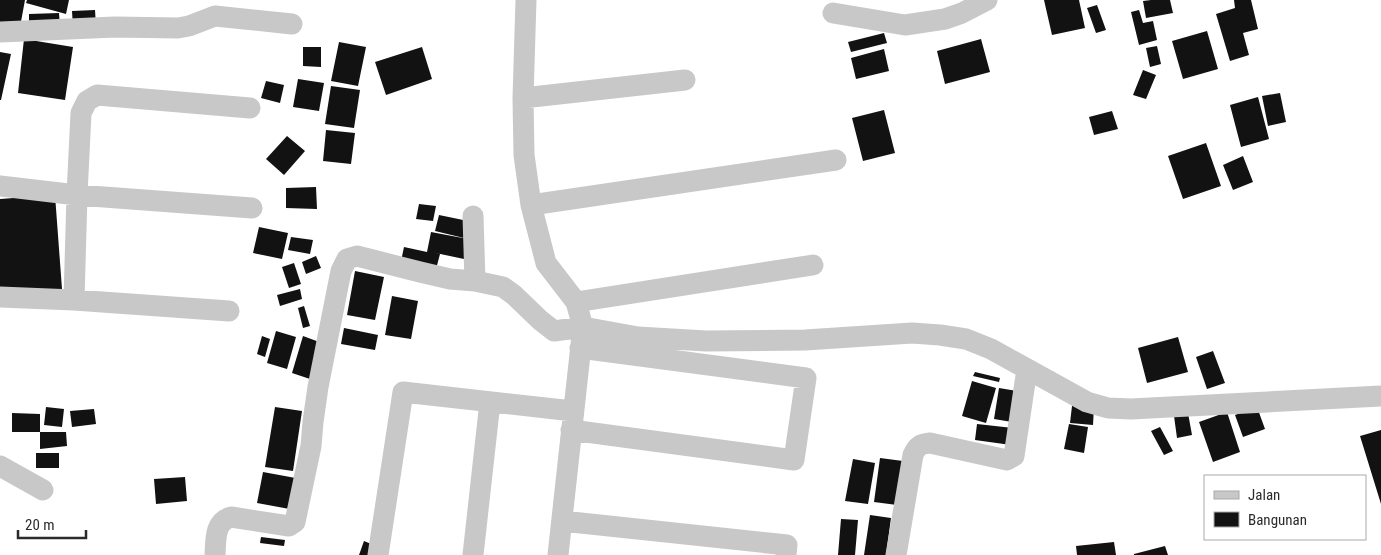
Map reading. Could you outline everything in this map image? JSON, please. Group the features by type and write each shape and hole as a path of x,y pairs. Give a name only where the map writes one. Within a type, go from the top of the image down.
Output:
{"street":[{"path":"527,0 523,98 524,155 531,205 546,264 576,302 581,338 558,555"},
{"path":"833,13 905,25 945,19 962,14 987,0"},
{"path":"0,32 115,27 178,28 215,16 292,24"},
{"path":"523,98 685,80"},
{"path":"74,300 81,113 87,101 97,95 250,108"},
{"path":"531,205 836,160"},
{"path":"0,186 77,195 252,208"},
{"path":"474,216 476,281"},
{"path":"215,555 218,528 225,519 231,517 289,526 295,522 310,446 318,387 341,270 347,259 357,256 450,279 476,281 503,287 514,294 554,331 581,338 806,378 794,460 572,421 490,402 403,392 378,555"},
{"path":"576,302 813,265"},
{"path":"0,297 74,300 229,311"},
{"path":"581,338 638,337 706,341 805,340 912,333 940,335 966,339 991,349 1086,402 1108,408 1131,409 1381,396"},
{"path":"896,555 913,455 916,448 921,444 930,442 1007,460 1014,456 1026,369"},
{"path":"473,555 490,402"},
{"path":"0,466 44,490"},
{"path":"562,521 787,545 786,555"}],"building":[{"path":"0,0 25,0 20,27 0,23"},
{"path":"27,0 69,0 66,14 26,3"},
{"path":"1044,0 1079,0 1085,28 1052,35"},
{"path":"1170,0 1173,13 1146,18 1143,1"},
{"path":"1234,0 1251,0 1258,29 1243,33 1249,55 1230,61 1216,14 1235,8"},
{"path":"1097,5 1106,30 1096,33 1087,8"},
{"path":"95,10 96,26 73,28 72,11"},
{"path":"1139,10 1143,23 1153,21 1157,40 1139,45 1131,12"},
{"path":"59,13 60,27 29,28 29,14"},
{"path":"1207,31 1218,69 1183,79 1172,41"},
{"path":"884,33 887,43 851,52 848,42"},
{"path":"24,39 73,47 65,100 18,93"},
{"path":"981,39 990,72 945,84 937,51"},
{"path":"339,42 366,47 358,86 331,81"},
{"path":"1157,46 1161,64 1150,67 1146,48"},
{"path":"303,47 321,47 321,67 303,66"},
{"path":"422,47 432,79 386,95 375,62"},
{"path":"884,49 889,71 856,79 851,58"},
{"path":"0,52 11,54 1,100 0,100"},
{"path":"1143,70 1156,75 1146,99 1133,95"},
{"path":"298,79 324,83 319,111 293,107"},
{"path":"266,81 284,85 280,103 261,98"},
{"path":"331,86 360,90 354,128 325,124"},
{"path":"1280,93 1286,122 1268,126 1262,96"},
{"path":"1258,97 1269,139 1241,147 1230,105"},
{"path":"884,110 895,153 863,161 852,118"},
{"path":"1112,111 1118,129 1094,135 1089,117"},
{"path":"326,130 355,133 351,164 323,161"},
{"path":"287,136 305,151 284,175 266,159"},
{"path":"1206,143 1221,186 1183,199 1168,156"},
{"path":"1243,156 1253,182 1233,190 1223,165"},
{"path":"316,187 317,209 286,208 286,188"},
{"path":"55,195 62,289 0,293 0,199"},
{"path":"419,204 436,206 433,221 416,219"},
{"path":"439,215 468,221 464,238 435,231"},
{"path":"259,227 288,233 282,259 253,253"},
{"path":"431,232 468,239 464,259 431,252 440,254 435,273 400,266 404,247 427,252"},
{"path":"291,237 313,240 310,254 288,250"},
{"path":"316,256 321,268 306,274 302,262"},
{"path":"294,263 301,284 289,288 282,267"},
{"path":"355,271 384,277 375,320 347,315"},
{"path":"300,289 302,299 280,306 277,295"},
{"path":"392,296 418,301 411,339 385,335"},
{"path":"304,306 310,326 303,328 298,308"},
{"path":"344,328 378,335 375,350 341,344"},
{"path":"276,331 296,337 287,369 267,363"},
{"path":"262,336 270,339 265,357 257,354"},
{"path":"303,336 322,343 310,379 292,373"},
{"path":"1178,337 1188,372 1147,383 1138,348"},
{"path":"1213,351 1225,383 1207,389 1196,357"},
{"path":"975,372 1000,378 999,382 973,376"},
{"path":"972,381 996,388 986,423 962,416"},
{"path":"999,388 1017,391 1012,422 994,419"},
{"path":"1072,406 1094,407 1093,425 1070,423"},
{"path":"46,407 64,409 62,427 44,425"},
{"path":"275,407 302,411 293,471 265,467"},
{"path":"1257,407 1265,429 1243,437 1235,415"},
{"path":"94,409 96,424 72,427 70,411"},
{"path":"1227,412 1240,452 1213,462 1199,422"},
{"path":"12,413 40,414 40,432 12,432"},
{"path":"1188,413 1192,435 1177,438 1174,416"},
{"path":"977,424 1013,428 1011,445 975,440"},
{"path":"1069,424 1088,427 1084,453 1064,449"},
{"path":"1160,427 1173,451 1164,455 1151,431"},
{"path":"1381,430 1381,504 1360,436"},
{"path":"40,432 66,432 67,446 40,449"},
{"path":"36,453 59,453 59,468 36,468"},
{"path":"880,458 903,461 897,505 874,502"},
{"path":"853,459 875,463 868,504 845,501"},
{"path":"263,472 301,479 295,510 257,503"},
{"path":"185,477 187,501 156,504 154,479"},
{"path":"870,515 891,518 886,555 864,555"},
{"path":"841,519 858,520 855,555 838,555"},
{"path":"261,537 285,540 284,546 260,543"},
{"path":"364,541 376,546 372,555 359,555"},
{"path":"1114,542 1116,555 1077,555 1076,546"},
{"path":"1165,546 1168,555 1134,555 1134,554"}]}
